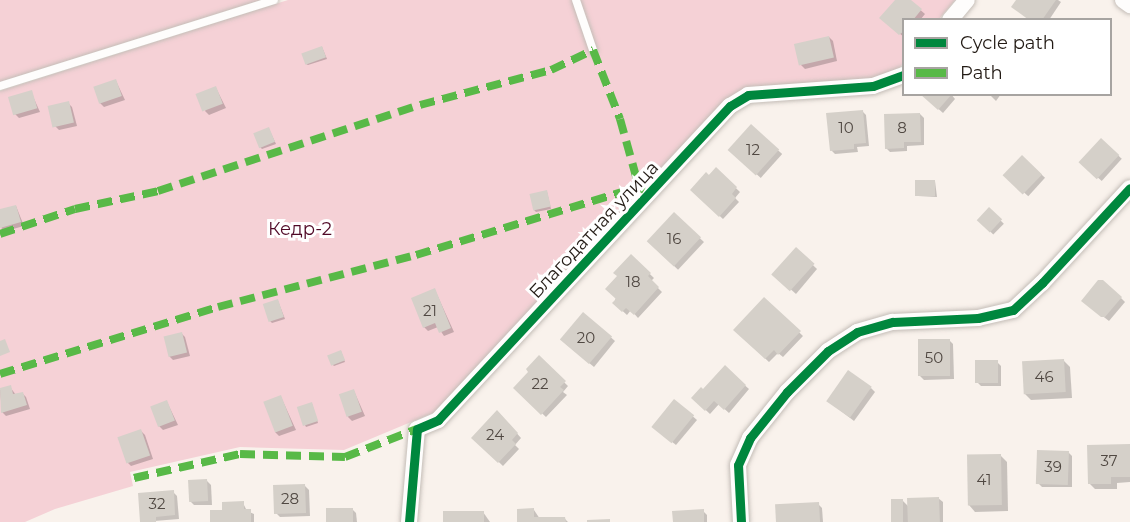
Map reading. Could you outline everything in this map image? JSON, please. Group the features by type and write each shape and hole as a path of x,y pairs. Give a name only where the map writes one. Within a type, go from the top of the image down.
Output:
{"street":[{"path":"952,18 967,0"},
{"path":"1124,0 1130,5"},
{"name":"Благодатная улица","path":"409,522 417,429 438,420 730,106 748,95 873,86 902,75"},
{"path":"741,522 738,465 750,438 787,392 828,351 857,332 893,322 978,318 1013,310 1042,284 1130,188"}],"lane":[{"path":"0,86 274,0"},
{"path":"576,0 593,50"}],"green space":[{"path":"0,0 261,0 0,82"},
{"name":"Кедр-2","path":"288,0 955,0 940,18 902,18 902,64 899,69 872,79 747,90 435,412 344,450 240,447 130,472 133,486 55,509 25,522 0,522 0,91"}],"building":[{"path":"895,0 911,0 922,9 915,18 902,18 902,33 899,35 879,18"},
{"path":"1016,0 1056,0 1043,18 1026,18 1011,7"},
{"path":"829,36 834,57 799,66 794,44"},
{"path":"322,46 326,57 305,65 301,54"},
{"path":"116,79 122,96 99,104 93,87"},
{"path":"216,86 223,104 202,112 195,94"},
{"path":"32,90 37,108 13,115 8,97"},
{"path":"922,96 950,96 938,110"},
{"path":"69,101 74,122 53,127 48,106"},
{"path":"863,110 866,143 854,144 854,149 830,151 826,113"},
{"path":"920,113 921,142 904,142 904,148 885,149 884,114"},
{"path":"751,124 779,149 756,175 728,150"},
{"path":"269,127 275,142 259,148 253,133"},
{"path":"1101,138 1119,155 1097,179 1078,162"},
{"path":"1022,155 1042,174 1023,195 1003,175"},
{"path":"716,167 737,187 732,194 736,198 719,217 690,190 706,172 709,175"},
{"path":"915,180 935,180 935,196 915,196"},
{"path":"547,190 551,207 533,211 529,194"},
{"path":"16,205 21,222 0,228 0,209"},
{"path":"989,207 1002,219 990,232 977,220"},
{"path":"674,212 701,237 674,266 647,241"},
{"path":"796,247 815,264 790,291 771,274"},
{"path":"631,254 651,273 648,276 659,287 634,315 626,308 622,312 612,303 616,299 605,289 617,276 613,273"},
{"path":"1098,280 1103,280 1122,297 1105,317 1101,317 1081,301"},
{"path":"435,288 451,328 439,333 435,323 423,328 411,298"},
{"path":"764,297 801,331 778,355 774,350 765,359 733,330"},
{"path":"278,299 284,317 269,322 263,304"},
{"path":"583,312 612,336 589,364 560,340"},
{"path":"182,332 187,352 169,357 164,337"},
{"path":"5,339 10,352 0,356 0,341"},
{"path":"918,339 950,339 950,376 918,376"},
{"path":"341,350 345,360 331,366 327,356"},
{"path":"539,355 566,381 560,387 564,390 541,415 513,388 528,372 526,369"},
{"path":"1064,359 1066,392 1024,394 1022,361"},
{"path":"975,360 998,360 998,383 975,383"},
{"path":"725,365 746,385 724,410 714,401 705,411 691,398 701,387 703,389"},
{"path":"848,370 872,387 850,418 826,401"},
{"path":"11,385 13,394 23,392 27,405 1,413 0,388"},
{"path":"354,389 362,412 347,417 339,394"},
{"path":"281,395 293,426 275,433 263,402"},
{"path":"674,399 694,415 672,443 651,427"},
{"path":"167,400 175,421 158,427 150,406"},
{"path":"312,402 318,421 303,426 297,407"},
{"path":"497,410 518,433 512,440 516,444 498,463 471,438"},
{"path":"141,429 150,455 126,464 117,437"},
{"path":"1130,444 1130,477 1111,477 1111,484 1088,484 1087,445"},
{"path":"1037,450 1069,451 1068,485 1036,484"},
{"path":"1001,454 1002,505 968,506 967,455"},
{"path":"207,479 208,501 189,502 188,480"},
{"path":"305,484 306,513 274,514 273,485"},
{"path":"174,490 175,515 156,517 156,522 140,522 138,493"},
{"path":"939,497 940,522 908,522 907,498"},
{"path":"891,499 903,499 903,522 891,522"},
{"path":"244,501 244,509 251,509 251,522 210,522 210,510 222,510 222,502"},
{"path":"819,502 820,522 776,522 775,504"},
{"path":"326,508 353,508 353,522 326,522"},
{"path":"534,508 534,517 565,517 566,522 517,522 517,509"},
{"path":"704,509 704,522 673,522 672,511"},
{"path":"443,511 484,511 484,522 443,522"},
{"path":"610,519 610,522 587,522 587,520"}],"marked path":[{"path":"0,234 75,209 158,191 420,105 551,70 593,50 620,119 639,187"},
{"path":"0,374 218,307 416,255 639,187 644,190"},
{"path":"134,478 240,454 345,457 417,429"}],"cycle path":[{"path":"409,522 417,429 438,420 730,106 748,95 873,86 902,76"},
{"path":"741,522 738,465 750,438 787,392 828,351 857,332 893,322 978,318 1013,310 1042,283 1130,188"}]}
